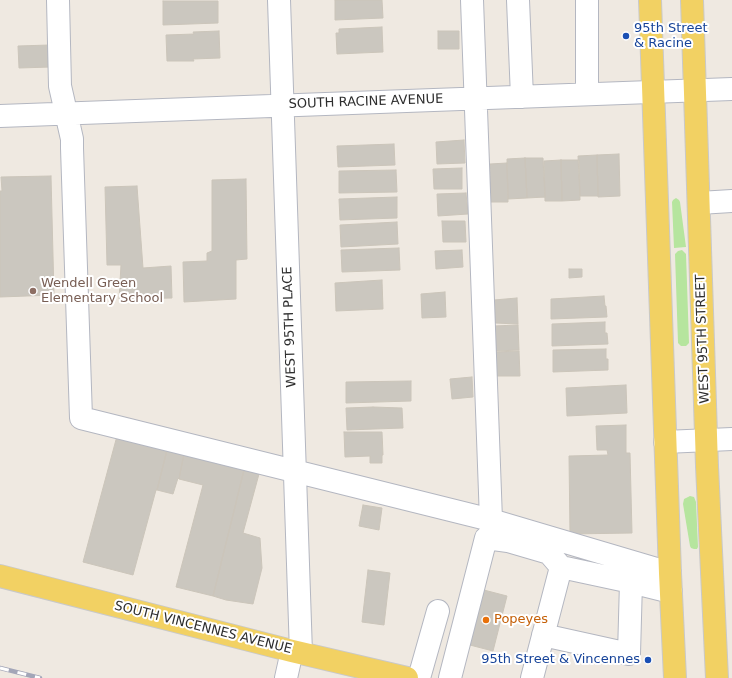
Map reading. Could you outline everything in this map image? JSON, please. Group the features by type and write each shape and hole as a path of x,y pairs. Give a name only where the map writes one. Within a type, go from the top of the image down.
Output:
{"main road":[{"path":"650,0 665,442 675,678"},
{"name":"WEST 95TH STREET","path":"692,0 707,440 717,678"},
{"name":"SOUTH VINCENNES AVENUE","path":"0,576 296,652 407,678"}],"street":[{"path":"58,0 60,86 72,139 81,418 491,520 671,582"},
{"name":"WEST 95TH PLACE","path":"279,0 295,471 296,652 286,678"},
{"path":"472,0 491,520"},
{"path":"518,0 522,97"},
{"path":"587,0 587,94"},
{"name":"SOUTH RACINE AVENUE","path":"0,116 732,89"},
{"path":"699,203 732,202"},
{"path":"665,442 732,439"},
{"path":"450,678 486,538 508,541 549,553 561,567 631,582 671,582"},
{"path":"532,678 561,567"},
{"path":"543,635 629,654 631,582"},
{"path":"420,678 438,611"}],"green space":[{"path":"676,198 680,202 686,247 674,248 672,202"},
{"path":"682,250 686,254 689,343 686,346 681,346 678,343 675,254"},
{"path":"690,496 694,497 696,502 697,549 691,548 690,546 683,504 684,499"}],"building":[{"path":"335,0 382,0 383,18 335,20"},
{"path":"163,1 218,1 218,23 163,25"},
{"path":"382,27 383,52 337,54 336,33 339,33 339,29"},
{"path":"219,31 220,58 193,59 194,61 167,61 166,35"},
{"path":"438,31 459,31 459,49 438,49"},
{"path":"49,45 51,67 19,68 18,46"},
{"path":"464,140 465,163 437,164 436,142"},
{"path":"394,144 395,165 338,167 337,146"},
{"path":"619,154 620,196 598,197 597,155"},
{"path":"597,155 598,196 580,196 578,156"},
{"path":"525,158 543,158 545,197 527,198"},
{"path":"525,158 527,198 508,199 507,159"},
{"path":"561,160 579,160 580,200 562,201"},
{"path":"561,160 562,201 545,201 544,161"},
{"path":"507,163 508,202 491,202 490,164"},
{"path":"462,168 462,189 434,189 433,169"},
{"path":"396,170 397,192 339,193 339,171"},
{"path":"51,176 54,295 0,297 1,177"},
{"path":"246,179 247,259 236,260 236,299 184,302 183,262 207,261 207,253 212,251 212,180"},
{"path":"137,186 143,268 171,266 172,298 119,299 121,265 107,265 105,187"},
{"path":"466,193 468,214 438,216 437,194"},
{"path":"397,197 397,218 340,220 339,199"},
{"path":"442,221 465,221 466,242 443,242"},
{"path":"397,222 398,244 341,247 340,225"},
{"path":"399,248 400,270 342,272 341,250"},
{"path":"462,250 463,267 436,269 435,251"},
{"path":"569,269 582,269 582,277 569,278"},
{"path":"382,280 383,309 336,311 335,283"},
{"path":"445,292 446,317 422,318 421,294"},
{"path":"604,296 607,317 551,319 551,299"},
{"path":"517,298 518,324 495,323 494,300"},
{"path":"605,322 605,333 607,333 608,344 552,346 552,324"},
{"path":"518,325 519,350 496,351 494,326"},
{"path":"606,349 608,370 553,372 553,350"},
{"path":"519,351 520,376 496,376 495,352"},
{"path":"472,377 473,397 452,399 450,379"},
{"path":"411,381 411,401 346,403 346,382"},
{"path":"626,385 627,413 567,416 566,388"},
{"path":"346,408 402,408 403,428 347,430"},
{"path":"626,425 626,453 630,453 632,533 570,534 569,456 608,455 607,450 597,450 596,426"},
{"path":"344,432 382,432 382,463 370,463 370,456 345,457"},
{"path":"117,436 167,450 133,575 83,562"},
{"path":"167,450 184,454 179,479 178,478 173,494 157,490"},
{"path":"184,454 244,470 213,596 176,587 203,485 179,479"},
{"path":"244,470 259,474 243,533 260,538 262,568 253,604 226,600 213,596"},
{"path":"363,505 382,508 379,530 359,526"},
{"path":"368,570 390,573 384,625 362,622"},
{"name":"Popeyes","path":"480,589 507,596 493,651 466,644"}],"railway":[{"path":"0,668 40,678"}],"place":[{"name":"95th Street & Racine","path":"626,36"},
{"name":"Wendell Green Elementary School","path":"33,291"},
{"name":"Popeyes","path":"486,620"},
{"name":"95th Street & Vincennes","path":"648,660"}]}
